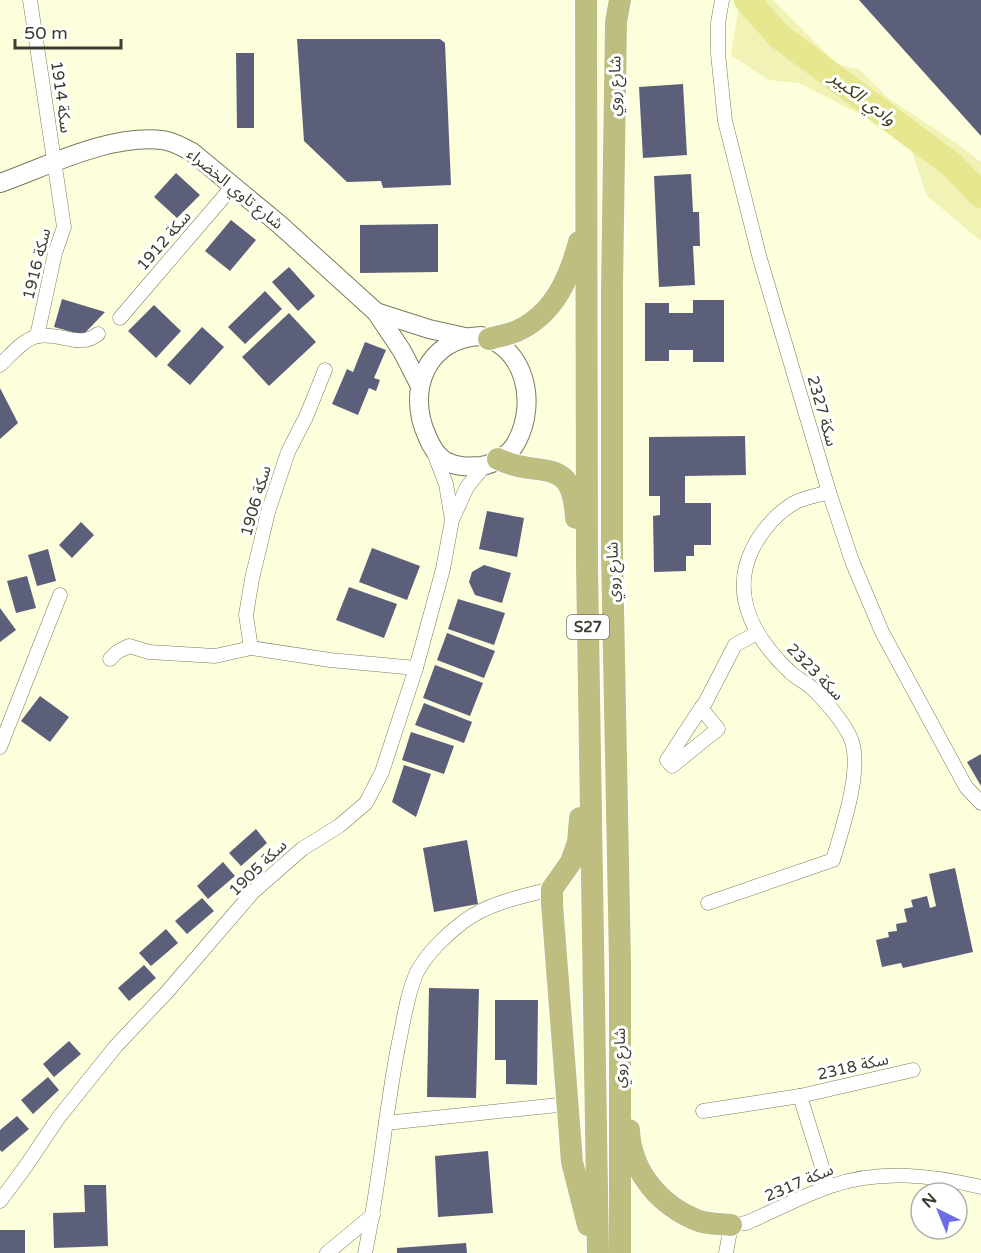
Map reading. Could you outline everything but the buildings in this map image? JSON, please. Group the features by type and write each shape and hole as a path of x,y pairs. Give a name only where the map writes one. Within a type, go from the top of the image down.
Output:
{"main road":[{"name":"شارع روي","path":"586,0 587,565 598,1253"},
{"name":"شارع روي","path":"620,0 616,22 612,290 612,554 620,963 620,1253"},
{"path":"616,22 629,0"},
{"path":"489,339 522,328 542,314 560,294 571,270 580,239 587,193"},
{"path":"492,462 545,468 568,482 575,497 578,537 587,565"},
{"path":"590,724 583,770 578,842 571,862 552,889 552,904 572,1162 586,1213 592,1253"},
{"path":"620,963 628,1051 630,1138 638,1169 657,1194 678,1210 701,1222 731,1225"}],"street":[{"name":"سكة 1914","path":"30,0 53,164"},
{"name":"سكة 2327","path":"722,0 718,24 718,54 725,121 760,259 829,492 852,561 882,632 966,787 981,803"},
{"name":"شارع تاوي الخضراء","path":"0,183 99,148 133,140 163,140 178,144 192,152 279,224 376,312 402,351 420,386"},
{"name":"سكة 1916","path":"37,336 55,253 64,227 53,164"},
{"name":"سكة 1912","path":"120,318 233,186"},
{"name":"شارع تاوي الخضراء","path":"376,312 429,329 465,337"},
{"path":"0,365 22,344 37,336 53,335 82,341 98,334"},
{"path":"481,336 489,339 516,360 523,375 528,408 524,427 508,453 492,462 457,466 440,457 431,446 420,415 420,386 431,360 441,349 465,337 481,336"},
{"name":"سكة 1906","path":"251,648 246,615 268,512 288,452 326,370"},
{"name":"سكة 1905","path":"431,446 446,484 452,520"},
{"name":"سكة 1905","path":"0,1201 58,1117 116,1046 167,992 253,892 302,849 339,826 366,803 382,772 416,668 443,569 452,520 467,487 492,462"},
{"name":"سكة 2323","path":"708,903 833,860 852,787 854,761 851,740 843,725 810,687 779,661 757,633 749,614 743,577 758,536 773,520 798,501 829,492"},
{"path":"0,747 60,595"},
{"path":"702,708 735,645 757,633"},
{"path":"110,659 117,652 129,646 149,652 215,656 251,648 330,660 416,668"},
{"path":"365,1253 373,1215 392,1080 408,996 417,972 425,960 456,928 480,911 552,889"},
{"name":"سكة 2318","path":"703,1111 800,1096 913,1070"},
{"name":"سكة 2318","path":"800,1096 828,1186"},
{"path":"386,1123 568,1104"},
{"name":"سكة 2317","path":"731,1225 746,1223 828,1186 855,1178 910,1175 951,1180 981,1187"},
{"path":"327,1253 373,1215"},
{"path":"726,1253 731,1225"}],"green space":[{"path":"740,0 773,0 838,65 859,69 888,98 981,162 981,241 927,196 911,149 869,119 799,83 769,80 731,55"}],"waterway":[{"name":"وادي الكبير","path":"747,0 779,36 952,165 981,195"}]}
